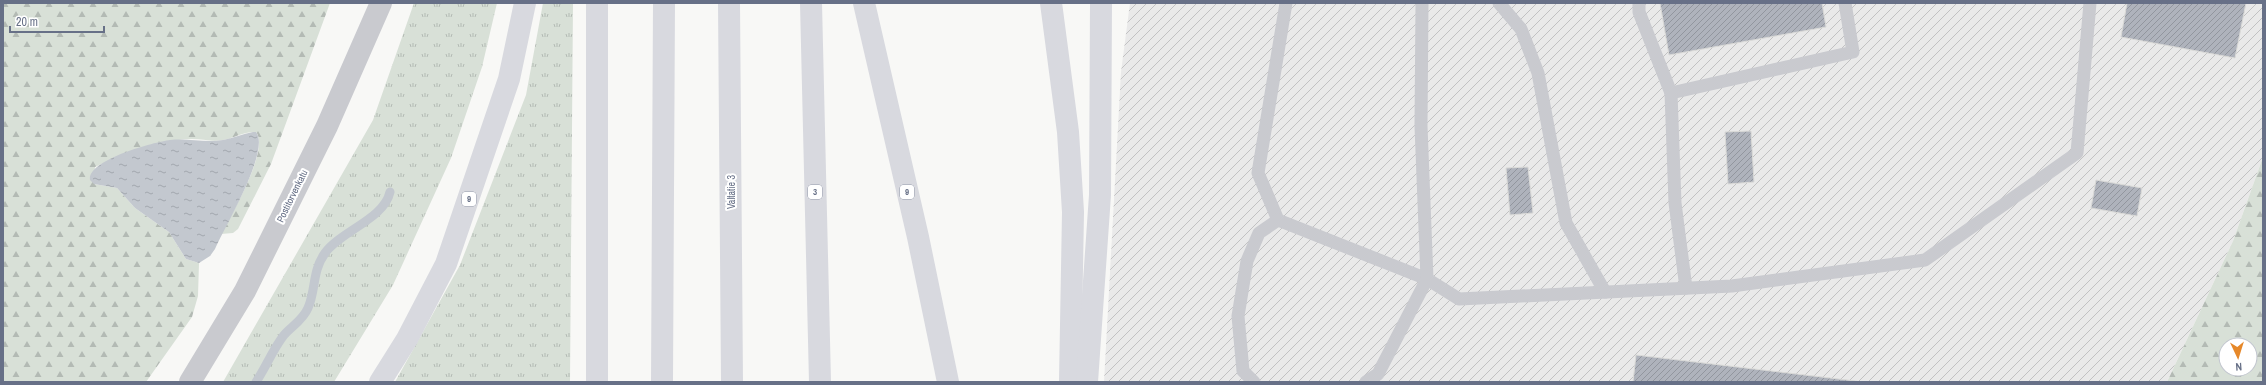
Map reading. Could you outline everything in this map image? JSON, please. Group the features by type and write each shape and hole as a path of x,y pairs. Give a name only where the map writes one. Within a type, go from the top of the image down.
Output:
{"highway":[{"name":"9","path":"380,382 407,339 446,264 509,79 525,3"},
{"path":"597,3 597,382"},
{"path":"662,382 664,3"},
{"name":"Valtatie 3","path":"729,3 732,382"},
{"name":"3","path":"811,3 820,382"},
{"name":"9","path":"864,3 918,238 948,382"},
{"path":"1051,3 1068,132 1073,212 1070,382"},
{"path":"1087,382 1100,195 1101,3"}],"street":[{"name":"Postitorvenkatu","path":"190,382 245,291 327,126 381,3"}],"lane":[{"path":"1286,3 1258,173 1278,220 1427,280 1458,299 1686,288 1755,283 1925,260 2077,153 2090,3"},
{"path":"1366,382 1378,374 1427,280 1421,126 1422,3"},
{"path":"1499,3 1521,29 1538,73 1566,222 1605,292"},
{"path":"1639,3 1639,12 1670,93 1675,203 1686,288"},
{"path":"1670,93 1853,52 1845,3"},
{"path":"1254,382 1243,371 1238,316 1247,261 1259,233 1278,220"}],"shaded area":[{"path":"1130,3 2263,3 2263,157 2233,241 2167,382 1104,382 1121,72"}],"green space":[{"path":"3,3 330,3 271,164 238,229 233,233 221,234 248,183 254,167 258,153 259,141 256,132 219,141 192,139 154,144 119,156 95,167 94,184 117,188 135,208 169,232 186,259 199,263 198,296 192,317 146,382 3,382"},
{"path":"414,3 497,3 482,67 451,158 393,285 334,382 223,382 373,120"},
{"path":"543,3 573,3 570,382 395,382 460,265 526,95"},
{"path":"2263,157 2263,382 2167,382 2233,241"}],"water":[{"path":"256,132 259,141 257,155 252,171 215,249 210,256 199,263 186,259 169,232 135,208 117,188 94,184 90,180 92,173 99,166 110,159 150,144 170,140 223,140"}],"building":[{"path":"1660,3 1822,3 1826,27 1669,55"},
{"path":"2127,3 2246,3 2235,58 2121,37"},
{"path":"1751,131 1754,182 1728,184 1725,132"},
{"path":"1528,167 1533,213 1510,215 1506,168"},
{"path":"2096,180 2142,188 2137,216 2091,208"},
{"path":"1636,355 1864,382 1633,382"}],"waterway":[{"path":"256,382 280,340 306,312 318,267 325,253 332,245 380,210 390,192"}]}
